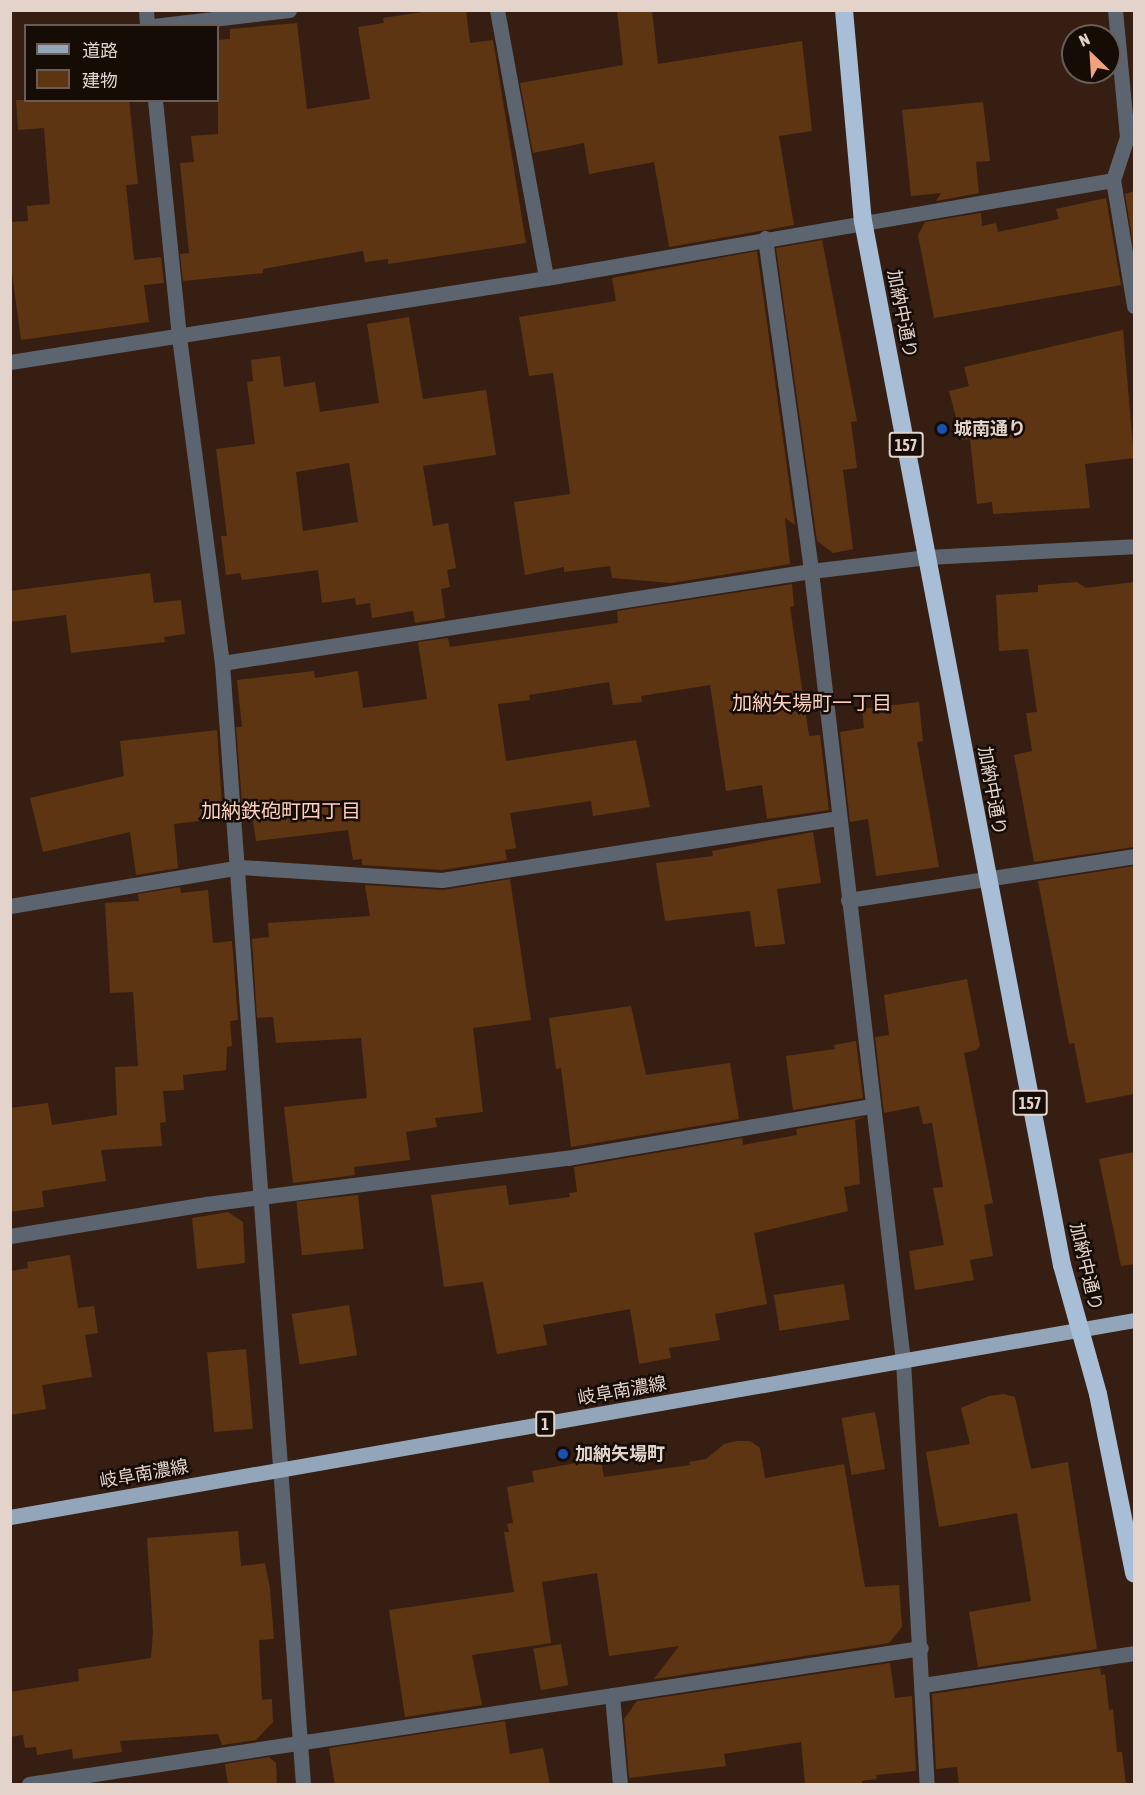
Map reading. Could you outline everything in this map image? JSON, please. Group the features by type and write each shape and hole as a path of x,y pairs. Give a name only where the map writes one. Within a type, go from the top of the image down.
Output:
{"highway":[{"name":"加納中通り","path":"844,10 863,220 986,876 1062,1265 1098,1394 1134,1574"}],"main road":[{"name":"岐阜南濃線","path":"10,1517 1134,1320"}],"street":[{"path":"170,24 289,10"},
{"path":"497,10 546,278"},
{"path":"1115,10 1127,137 1113,180 1134,305"},
{"path":"155,102 179,338 222,663 240,867 303,1785"},
{"path":"10,362 179,338 546,278 863,220 1113,180"},
{"path":"765,238 811,571 903,1361 927,1785"},
{"path":"222,663 811,571 927,557 1134,546"},
{"path":"10,906 240,867 442,880 839,818"},
{"path":"848,900 986,876 1134,856"},
{"path":"10,1236 263,1198 567,1158 872,1106"},
{"path":"28,1785 921,1648"},
{"path":"923,1685 1134,1653"},
{"path":"612,1695 621,1785"}],"building":[{"path":"436,10 466,10 470,43 493,40 526,243 388,264 388,259 365,262 363,251 263,269 263,273 183,281 180,254 189,253 180,163 194,162 191,136 218,134 219,40 230,39 230,29 297,23 307,109 370,99 358,27 384,23 383,18"},
{"path":"617,10 652,10 658,64 802,41 812,131 779,136 794,225 669,247 654,162 589,174 584,143 533,153 520,83 623,65"},
{"path":"16,100 24,100 24,102 129,102 138,184 126,185 134,260 161,257 164,283 144,285 149,322 21,340 10,258 10,222 28,221 27,206 50,204 44,128 18,130"},
{"path":"983,102 990,161 976,162 979,193 936,201 941,193 911,196 902,110"},
{"path":"1134,191 1134,250 1125,194"},
{"path":"1106,198 1121,285 934,318 918,235 925,222 981,213 982,226 996,223 998,232 1059,219 1056,209"},
{"path":"822,240 857,421 851,422 857,468 843,470 853,549 833,553 817,541 776,248"},
{"path":"757,251 795,525 785,518 790,564 671,583 612,578 610,566 564,572 564,567 525,575 514,502 570,494 553,373 529,376 519,317 616,301 612,278"},
{"path":"409,317 423,399 486,390 496,455 423,466 433,526 448,523 456,568 447,570 450,587 441,589 445,618 415,623 413,611 372,618 370,603 356,605 355,598 322,603 318,570 242,580 240,573 226,575 221,536 227,536 216,449 255,444 247,382 253,381 251,360 280,356 284,387 315,382 320,412 379,403 367,324","holes":["349,463 358,522 303,531 296,472"]},
{"path":"1123,330 1134,458 1085,464 1090,508 993,514 992,502 977,504 970,439 962,440 949,391 969,386 964,367"},
{"path":"150,573 154,603 181,600 185,634 164,637 165,642 71,653 66,615 10,622 10,591"},
{"path":"1077,582 1086,588 1134,582 1134,847 1034,862 1014,755 1032,751 1026,713 1037,712 1028,649 999,651 996,595 1038,592 1038,585"},
{"path":"792,584 794,606 790,607 809,736 820,735 829,810 767,819 762,785 726,791 710,685 641,696 642,702 613,705 609,682 529,695 530,700 498,704 506,761 636,740 650,807 593,816 591,801 510,813 516,848 505,850 507,860 442,870 362,865 362,859 353,860 348,830 256,841 252,814 243,815 236,727 242,727 237,680 314,671 315,678 358,671 363,708 427,699 418,642 448,638 450,647 618,623 617,611"},
{"path":"919,702 923,741 917,742 939,867 876,876 868,819 850,822 840,732 864,728 862,709"},
{"path":"217,730 223,818 174,824 178,868 136,875 130,832 43,852 30,798 124,776 120,741"},
{"path":"813,832 821,883 777,889 785,944 755,947 750,911 665,921 656,863 713,856 712,851"},
{"path":"1134,866 1134,1094 1086,1103 1074,1043 1069,1044 1038,881"},
{"path":"510,879 531,1020 473,1028 483,1112 435,1118 437,1127 406,1132 410,1160 354,1167 355,1175 293,1183 284,1107 367,1098 361,1038 276,1043 273,1017 257,1018 252,939 269,937 268,923 370,916 365,885 443,890"},
{"path":"180,887 181,893 208,890 213,943 232,941 238,1020 230,1021 232,1046 227,1047 226,1070 183,1075 184,1090 163,1091 166,1122 160,1123 162,1146 101,1150 106,1181 42,1191 44,1207 10,1212 10,1108 48,1103 52,1125 117,1115 115,1067 138,1066 133,992 110,993 105,903 139,901 138,894"},
{"path":"967,979 980,1046 976,1050 964,1053 993,1203 984,1205 993,1256 970,1260 974,1280 915,1290 909,1251 944,1245 933,1188 943,1187 932,1123 923,1124 919,1106 884,1113 875,1037 889,1035 884,995"},
{"path":"631,1006 646,1075 730,1063 739,1119 571,1147 561,1068 556,1069 549,1018"},
{"path":"856,1041 863,1098 793,1110 786,1056 835,1049 834,1045"},
{"path":"865,1117 855,1120 860,1184 844,1187 848,1211 754,1233 767,1304 715,1314 720,1340 669,1348 671,1358 639,1364 630,1309 543,1325 547,1345 497,1354 483,1282 444,1287 431,1195 506,1185 509,1205 570,1197 569,1193 577,1192 574,1167 742,1138 743,1145 797,1135 796,1129"},
{"path":"1134,1152 1134,1264 1121,1266 1099,1159"},
{"path":"358,1195 364,1249 302,1255 296,1201"},
{"path":"228,1212 243,1222 245,1263 197,1269 192,1218"},
{"path":"70,1255 78,1308 94,1306 98,1333 85,1335 92,1377 42,1385 46,1409 10,1415 10,1271 28,1268 27,1262"},
{"path":"844,1284 850,1320 780,1331 774,1295"},
{"path":"349,1305 357,1355 300,1364 292,1314"},
{"path":"246,1349 253,1429 214,1432 207,1352"},
{"path":"1004,1394 1015,1397 1031,1469 1068,1462 1097,1649 978,1667 969,1612 1031,1601 1017,1513 939,1527 926,1452 970,1444 961,1408 989,1396"},
{"path":"875,1412 885,1469 852,1475 842,1418"},
{"path":"750,1441 760,1448 765,1478 844,1464 865,1587 899,1585 902,1627 889,1643 654,1679 679,1646 609,1656 597,1573 542,1582 551,1643 472,1655 482,1705 405,1717 389,1610 514,1592 504,1532 509,1532 507,1524 513,1523 507,1487 534,1482 532,1471 576,1463 601,1460 604,1477 690,1465 689,1462 706,1459 724,1444"},
{"path":"238,1531 241,1566 265,1563 270,1589 274,1639 259,1640 262,1700 272,1699 273,1722 256,1740 222,1745 218,1734 120,1741 122,1752 73,1759 72,1749 37,1755 36,1747 25,1748 23,1735 10,1737 10,1692 79,1681 78,1669 151,1658 153,1632 147,1538"},
{"path":"561,1644 568,1685 541,1690 533,1649"},
{"path":"890,1663 895,1698 912,1696 916,1771 876,1775 877,1779 862,1781 862,1785 805,1785 801,1742 724,1754 726,1766 629,1778 624,1719 637,1701"},
{"path":"1100,1668 1101,1675 1105,1674 1109,1710 1113,1709 1117,1752 1122,1752 1126,1785 959,1785 957,1767 936,1769 932,1694"},
{"path":"505,1721 510,1754 543,1748 550,1785 335,1785 329,1748"},
{"path":"269,1757 276,1763 277,1785 228,1785 225,1764"}],"place":[{"name":"城南通り","path":"942,429"},
{"name":"加納矢場町","path":"563,1454"}],"district":[{"name":"加納矢場町一丁目","path":"812,702"},
{"name":"加納鉄砲町四丁目","path":"281,810"}]}
